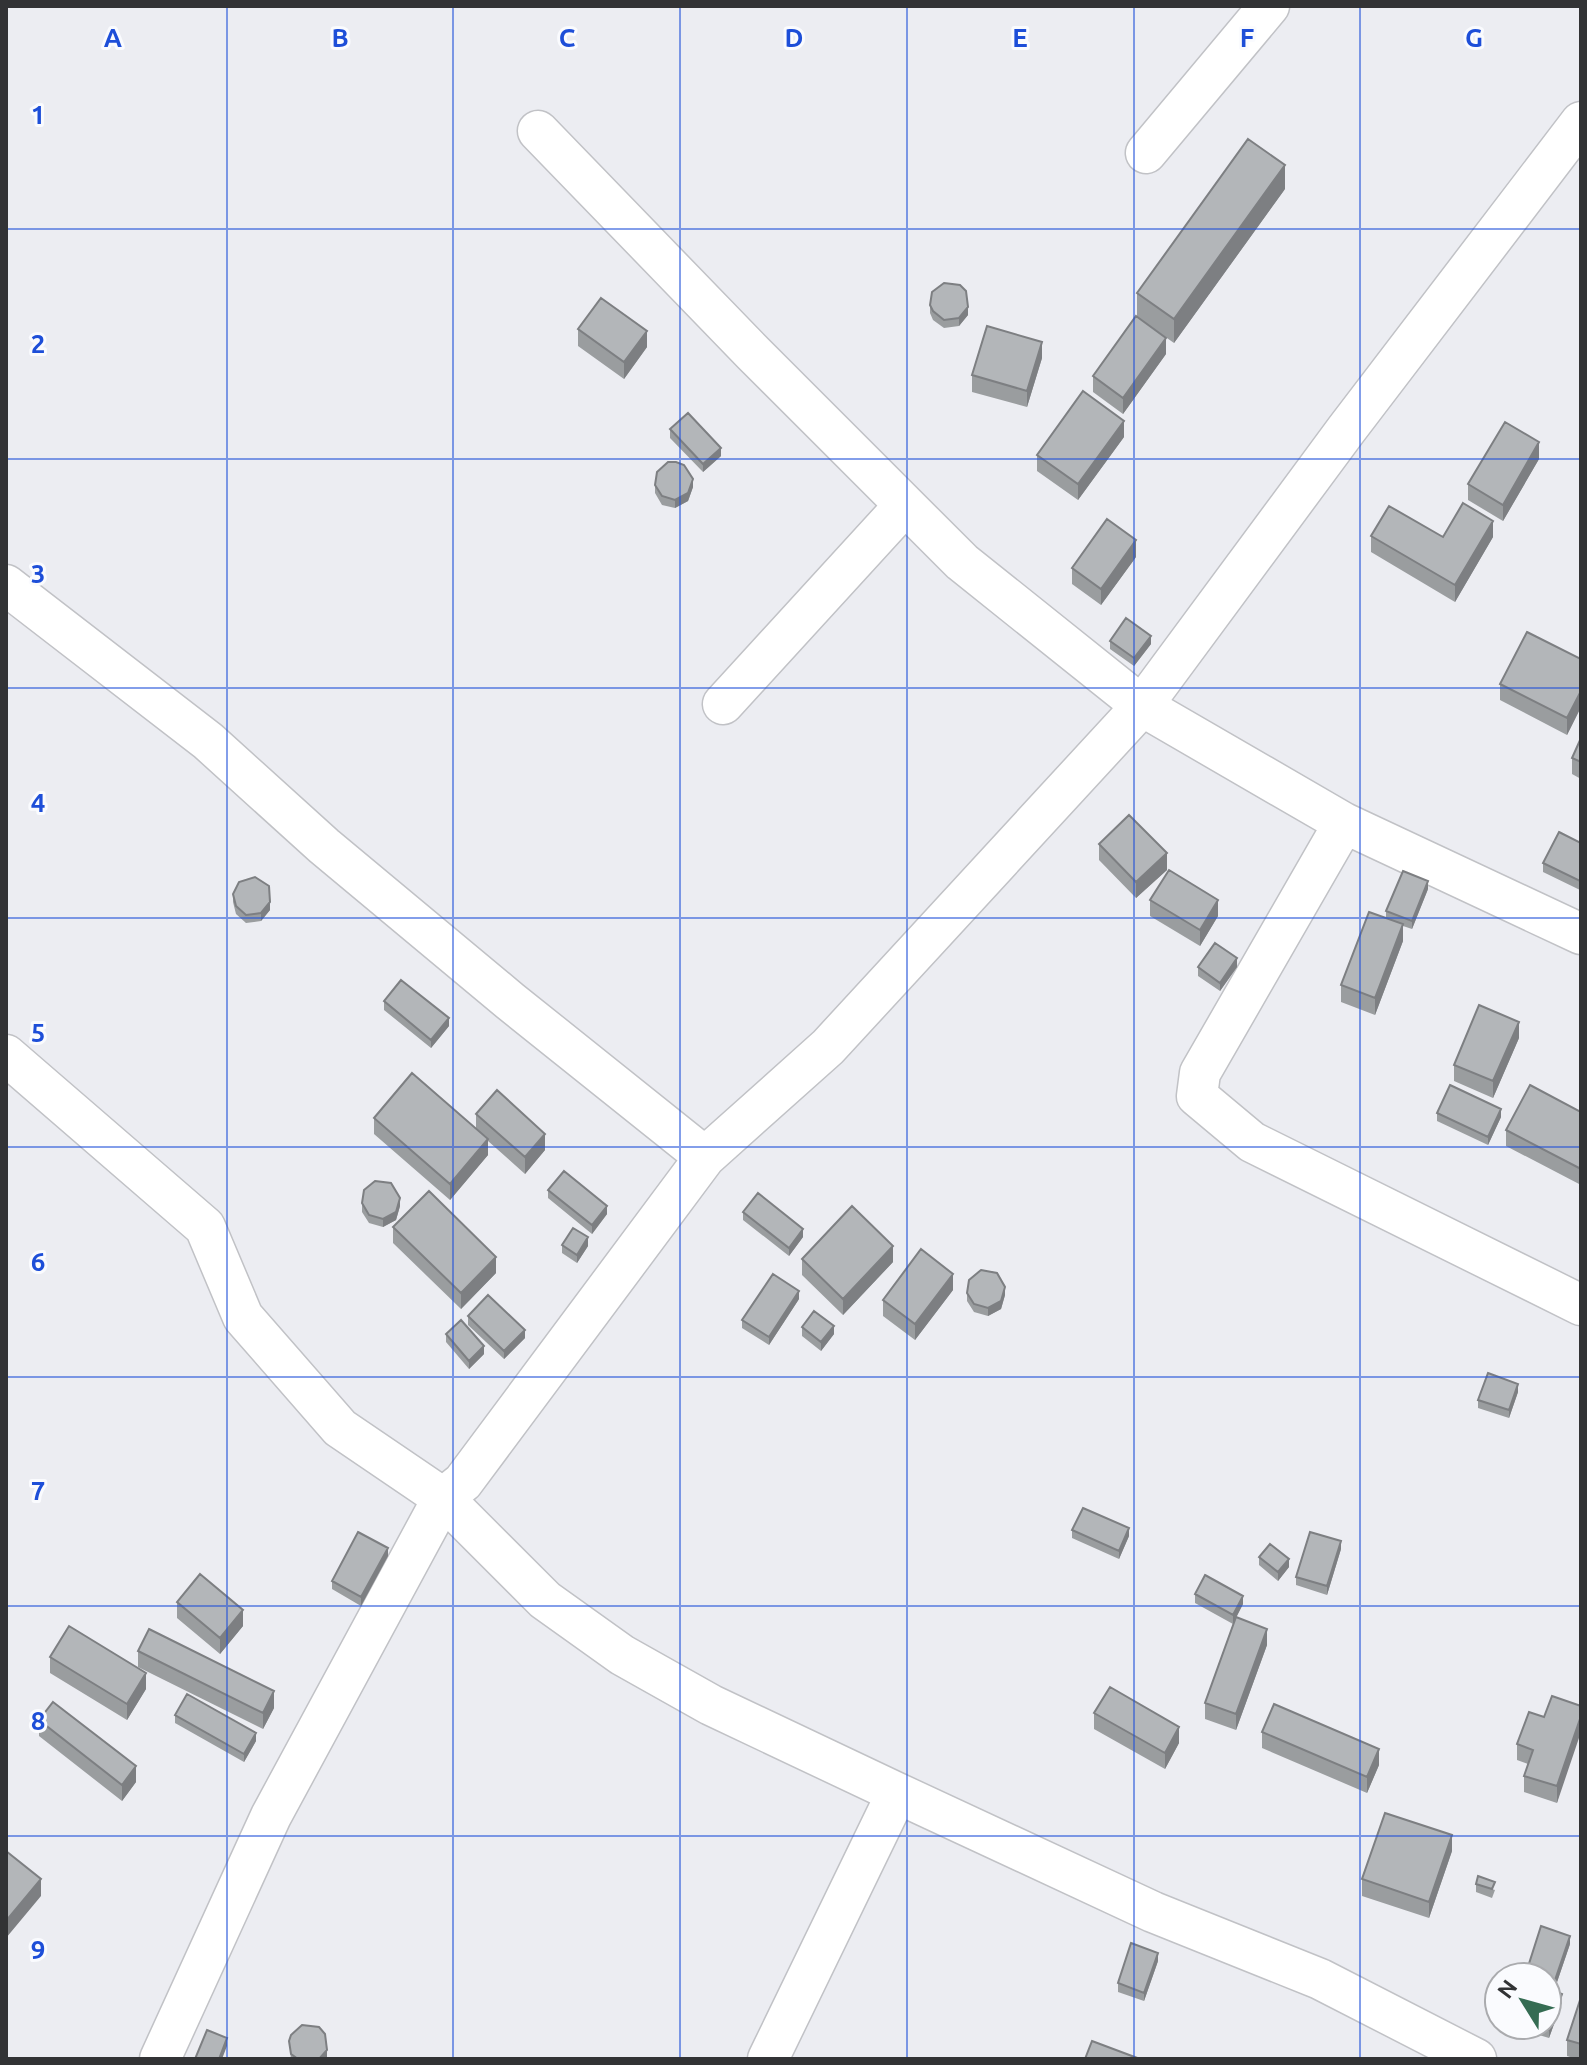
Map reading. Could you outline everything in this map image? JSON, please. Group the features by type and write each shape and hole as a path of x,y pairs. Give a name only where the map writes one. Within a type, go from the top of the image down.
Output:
{"street":[{"path":"1146,153 1269,6"},
{"path":"160,2059 271,1816 443,1498 463,1482 705,1157 828,1047 1142,706 1346,430 1581,122"},
{"path":"538,131 742,342 962,562 1142,706 1344,823 1581,934"},
{"path":"723,704 905,505"},
{"path":"6,585 208,741 324,846 510,1001 705,1157"},
{"path":"1344,823 1200,1073 1197,1096 1252,1142 1581,1305"},
{"path":"6,1055 205,1227 243,1317 340,1428 443,1498 545,1600 622,1655 711,1705 897,1793 1153,1912 1320,1979 1476,2059"},
{"path":"768,2059 897,1793"}],"building":[{"path":"1248,139 1285,165 1174,319 1137,293"},
{"path":"944,283 960,285 966,291 968,307 959,318 944,320 930,305 932,292"},
{"path":"601,298 647,331 624,362 578,329"},
{"path":"1136,316 1166,338 1123,398 1093,376"},
{"path":"987,326 1042,342 1027,391 972,375"},
{"path":"1083,391 1124,421 1078,484 1037,455"},
{"path":"688,413 721,448 703,464 670,429"},
{"path":"1505,422 1539,442 1503,505 1468,484"},
{"path":"668,462 684,465 693,479 688,493 675,500 662,496 655,485 657,472"},
{"path":"1463,503 1493,521 1455,585 1371,536 1389,506 1443,537"},
{"path":"1107,519 1136,540 1101,589 1072,568"},
{"path":"1126,618 1151,636 1134,658 1110,641"},
{"path":"1527,632 1581,659 1581,691 1567,718 1500,684"},
{"path":"1581,738 1581,762 1572,758"},
{"path":"1129,815 1167,853 1136,882 1099,844"},
{"path":"1559,832 1581,843 1580,881 1543,863"},
{"path":"1169,870 1218,900 1200,930 1150,900"},
{"path":"1403,871 1428,881 1412,921 1386,911"},
{"path":"255,877 269,886 270,902 261,913 246,915 236,906 233,894 239,882"},
{"path":"1369,912 1403,924 1375,998 1341,985"},
{"path":"1215,943 1237,958 1220,983 1198,967"},
{"path":"401,980 449,1018 431,1040 384,1001"},
{"path":"1479,1005 1519,1022 1493,1081 1454,1065"},
{"path":"412,1073 488,1139 450,1184 374,1118"},
{"path":"1450,1085 1501,1109 1488,1137 1437,1113"},
{"path":"1530,1085 1581,1112 1581,1169 1506,1130"},
{"path":"497,1090 545,1134 525,1157 476,1114"},
{"path":"564,1171 607,1206 592,1225 548,1190"},
{"path":"375,1181 391,1183 400,1198 396,1212 383,1219 369,1215 362,1203 364,1190"},
{"path":"429,1191 496,1257 461,1293 393,1227"},
{"path":"758,1193 803,1229 789,1248 743,1212"},
{"path":"852,1206 893,1246 843,1299 802,1259"},
{"path":"573,1228 588,1237 577,1255 562,1245"},
{"path":"921,1249 953,1274 915,1324 883,1300"},
{"path":"981,1270 997,1273 1005,1287 1001,1301 988,1308 974,1304 967,1293 969,1280"},
{"path":"773,1274 799,1291 769,1337 742,1320"},
{"path":"488,1295 525,1330 504,1351 468,1316"},
{"path":"814,1311 834,1326 821,1342 802,1327"},
{"path":"461,1320 484,1346 469,1361 446,1334"},
{"path":"1488,1373 1518,1384 1509,1410 1478,1400"},
{"path":"1083,1508 1129,1528 1119,1551 1072,1530"},
{"path":"358,1532 388,1548 361,1597 332,1581"},
{"path":"1310,1532 1341,1541 1327,1586 1296,1577"},
{"path":"1270,1544 1289,1559 1278,1572 1259,1557"},
{"path":"200,1574 243,1610 220,1638 177,1602"},
{"path":"1205,1575 1243,1596 1233,1615 1195,1594"},
{"path":"1236,1617 1267,1629 1236,1714 1205,1703"},
{"path":"69,1626 146,1673 127,1704 50,1657"},
{"path":"149,1629 274,1691 263,1713 138,1651"},
{"path":"1110,1687 1179,1727 1165,1753 1094,1713"},
{"path":"187,1694 256,1733 244,1754 175,1715"},
{"path":"1552,1696 1581,1706 1581,1716 1557,1786 1524,1776 1533,1750 1517,1744 1529,1712 1544,1717"},
{"path":"53,1702 136,1766 122,1785 39,1720"},
{"path":"1274,1704 1379,1749 1367,1777 1262,1732"},
{"path":"1385,1813 1452,1835 1429,1902 1362,1879"},
{"path":"6,1851 41,1879 6,1921"},
{"path":"1478,1876 1495,1882 1492,1889 1476,1884"},
{"path":"1541,1926 1570,1936 1561,1961 1530,1961"},
{"path":"1131,1943 1158,1953 1144,1993 1118,1983"},
{"path":"1581,1997 1581,2044 1567,2040"},
{"path":"302,2025 319,2027 325,2034 327,2050 319,2059 298,2059 291,2054 291,2035"},
{"path":"207,2030 227,2038 219,2059 195,2059"},
{"path":"1092,2041 1140,2059 1085,2059"}]}
